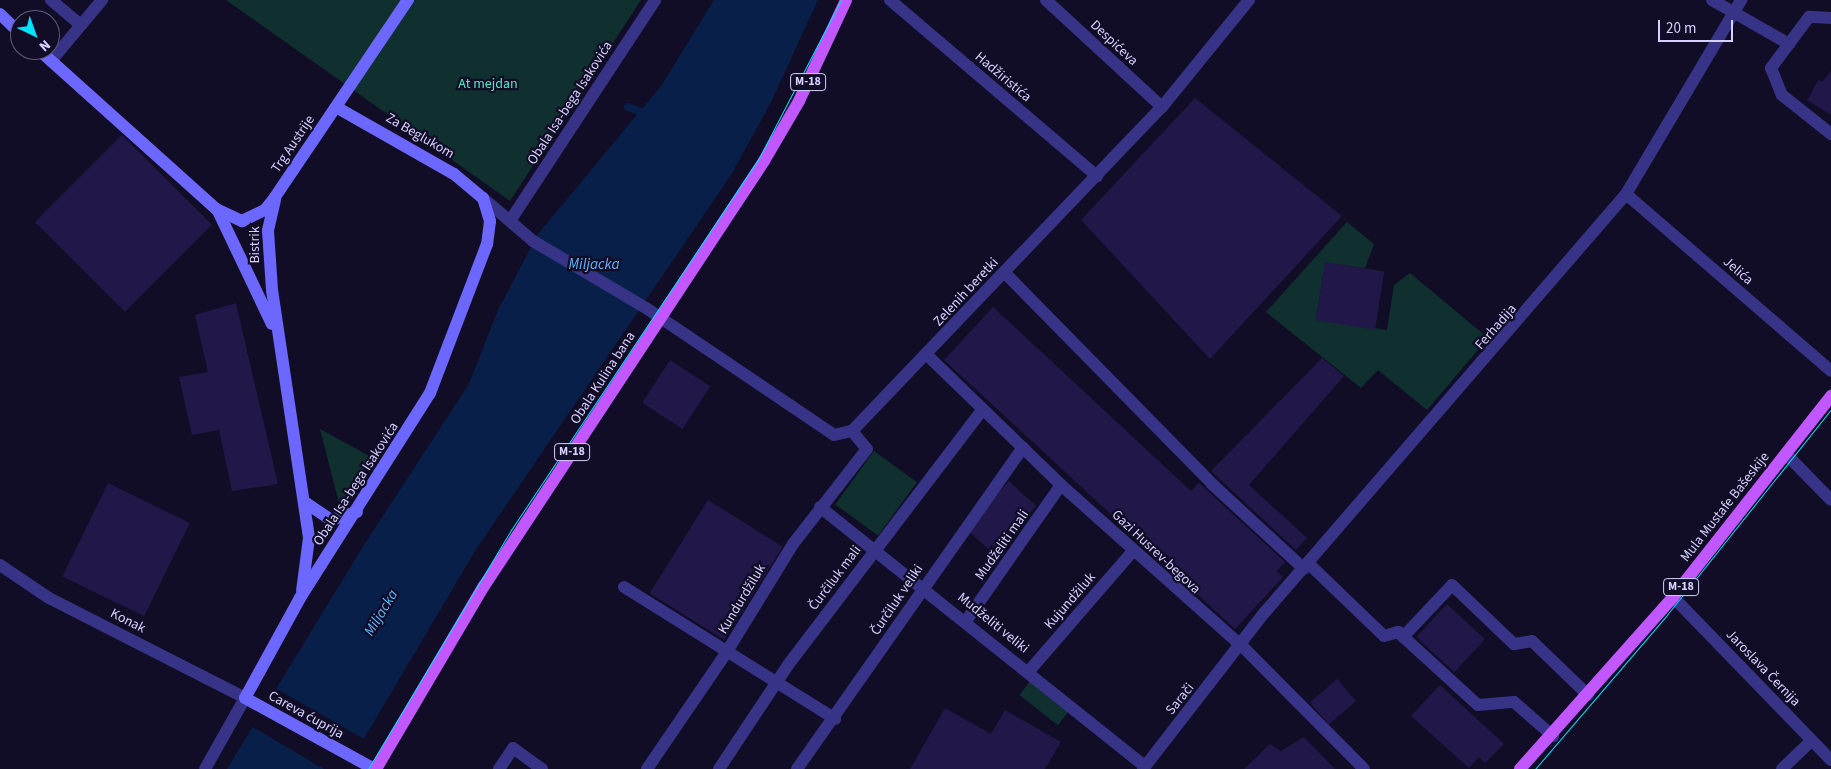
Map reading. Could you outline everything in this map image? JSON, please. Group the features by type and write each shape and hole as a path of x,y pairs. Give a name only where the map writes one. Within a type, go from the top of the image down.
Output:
{"main road":[{"name":"Trg Austrije","path":"276,198 408,0"},
{"name":"Obala Kulina bana","path":"375,769 484,586 782,132 846,0"},
{"path":"0,14 10,24"},
{"name":"Bistrik","path":"51,61 216,209 242,221 265,210 276,198"},
{"name":"Za Beglukom","path":"336,107 430,158 483,198"},
{"name":"Bistrik","path":"276,198 268,231 276,333 306,503 309,538 300,598"},
{"name":"Obala Isa-bega Isakovića","path":"245,698 300,598 415,421 442,363 487,244 490,221 483,198"},
{"path":"216,209 276,333"},
{"name":"Mula Mustafe Bašeskije","path":"1520,769 1553,736 1673,597 1831,396"},
{"path":"306,503 331,520 357,512"},
{"name":"Careva ćuprija","path":"245,698 375,769"}],"street":[{"path":"52,0 81,25"},
{"path":"51,61 102,0"},
{"name":"Obala Isa-bega Isakovića","path":"510,222 655,0"},
{"name":"Hadžiristića","path":"890,0 1097,176"},
{"name":"Despićeva","path":"1046,0 1162,107"},
{"path":"1712,0 1789,44"},
{"name":"Ferhadija","path":"1237,646 1307,567 1626,194 1741,0"},
{"name":"Zelenih beretki","path":"852,432 1162,107 1245,2"},
{"path":"1831,18 1809,18 1771,68 1782,96 1831,134"},
{"name":"Jelića","path":"1626,194 1831,371"},
{"path":"483,198 533,241 646,308 834,435 852,432"},
{"path":"1005,273 1118,390 1307,567 1383,634 1398,632 1478,705 1514,702 1553,736"},
{"name":"Gazi Husrev-begova","path":"927,355 1061,485 1237,646 1364,769"},
{"name":"Čurčiluk mali","path":"719,769 776,683 982,410"},
{"name":"Kundurdžiluk","path":"647,769 726,653 820,507 867,450 852,432"},
{"name":"Čurčiluk veliki","path":"796,769 835,719 924,586 1023,448"},
{"path":"1786,454 1831,500"},
{"name":"Mudželiti mali","path":"966,621 1061,485"},
{"name":"Mudželiti veliki","path":"820,507 924,586 1144,767"},
{"name":"Kujundžiluk","path":"1028,671 1133,551"},
{"name":"Konak","path":"0,564 49,598 245,698"},
{"path":"1403,637 1452,585 1514,644 1532,641 1588,694"},
{"path":"624,587 726,653 835,719"},
{"name":"Jaroslava Černija","path":"1673,597 1831,760"},
{"name":"Sarači","path":"1144,767 1234,658 1237,646"},
{"name":"Obala Isa-bega Isakovića","path":"205,769 245,698"},
{"path":"1782,769 1811,741"},
{"path":"498,769 513,748 542,769"}],"green space":[{"name":"At mejdan","path":"226,0 641,0 510,201"},
{"path":"1347,222 1374,244 1365,268 1325,263 1316,319 1387,330 1394,285 1410,273 1488,338 1427,410 1378,370 1361,388 1266,312"},
{"path":"320,429 371,457 340,507"},
{"path":"874,451 917,482 878,536 835,504"},
{"path":"1031,680 1070,710 1058,725 1019,695"}],"water":[{"name":"Miljacka","path":"714,0 818,0 770,104 731,175 475,551 346,769 227,769 364,545 469,384 498,310 538,234 661,86"}],"pier":[{"path":"275,688 364,739 346,769 324,769 251,726"}],"building":[{"path":"1831,71 1831,115 1807,100 1819,79 1822,82"},
{"path":"1195,98 1342,216 1210,359 1081,220"},
{"path":"122,135 212,225 125,312 35,222"},
{"path":"1325,262 1384,271 1375,330 1316,320"},
{"path":"236,303 278,484 232,491 219,430 192,435 179,377 208,372 195,315"},
{"path":"993,307 1191,491 1199,483 1285,562 1277,571 1283,577 1235,629 944,360"},
{"path":"1322,358 1344,376 1249,485 1307,538 1296,550 1211,471"},
{"path":"670,360 710,386 682,429 642,403"},
{"path":"1009,481 1036,506 992,553 965,528"},
{"path":"108,483 190,523 144,616 62,576"},
{"path":"708,500 783,547 724,640 650,593"},
{"path":"1447,604 1485,639 1454,672 1416,637"},
{"path":"1337,679 1356,701 1329,725 1310,703"},
{"path":"1440,685 1504,744 1485,763 1479,757 1469,768 1411,716"},
{"path":"945,708 991,734 1005,710 1061,742 1045,769 910,769"},
{"path":"1304,737 1335,769 1244,769 1270,744 1281,751"}],"waterway":[{"path":"628,107 649,115"}],"tram line":[{"path":"368,769 511,530 759,158 841,0"},
{"path":"1535,769 1666,616 1831,409"}]}
